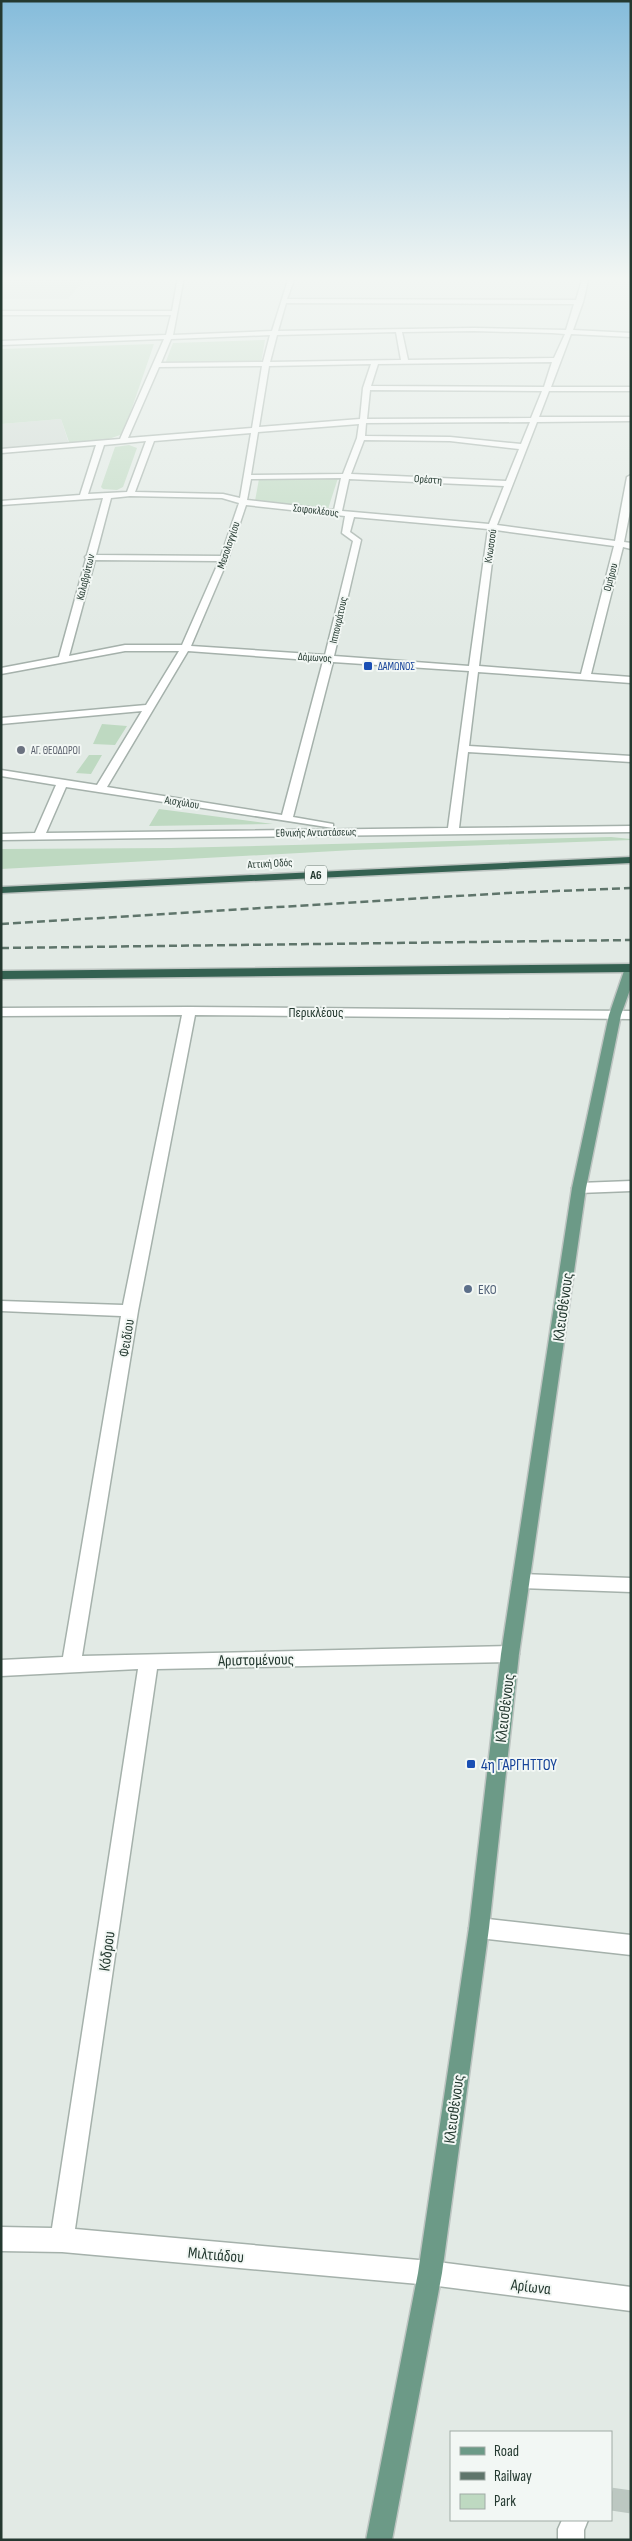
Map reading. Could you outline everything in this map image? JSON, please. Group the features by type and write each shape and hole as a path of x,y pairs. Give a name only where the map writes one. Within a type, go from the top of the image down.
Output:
{"highway":[{"name":"Αττική Οδός","path":"1,890 631,860"},
{"path":"1,975 631,968"}],"main road":[{"name":"Κλεισθένους","path":"379,2540 430,2273 479,1928 510,1654 580,1188 623,1015 620,995 631,968"}],"street":[{"path":"123,440 143,396"},
{"name":"Μεσολογγίου","path":"100,790 186,647 224,559 243,502 260,396"},
{"path":"337,513 346,476 361,438 366,396"},
{"name":"Κνωσσού","path":"452,831 476,668 492,527 543,396"},
{"path":"1,451 364,420 631,418"},
{"path":"130,494 151,438"},
{"path":"361,438 450,439 523,447"},
{"path":"84,496 102,442"},
{"name":"Ορέστη","path":"246,477 346,476 510,484"},
{"name":"Ομήρου","path":"585,677 602,605 620,544 631,477"},
{"name":"Σοφοκλέους","path":"1,503 130,494 217,495 243,502 337,513 492,527 631,546"},
{"name":"Καλαβρύτων","path":"63,660 89,557 108,495"},
{"name":"Ιπποκράτους","path":"287,818 329,658 357,540 346,533 350,514"},
{"path":"89,557 224,559"},
{"name":"Δάμωνος","path":"1,671 125,648 186,647 631,680"},
{"path":"1,721 148,708"},
{"path":"464,748 631,759"},
{"path":"566,754 566,760 574,764 631,768"},
{"name":"Αισχύλου","path":"1,773 287,818 362,832"},
{"path":"39,837 62,783"},
{"name":"Εθνικής Αντιστάσεως","path":"1,837 631,829"},
{"name":"Περικλέους","path":"1,1012 189,1011 623,1015"},
{"name":"Φειδίου","path":"71,1666 130,1311 189,1011"},
{"path":"580,1188 631,1186"},
{"path":"1,1306 130,1311"},
{"path":"521,1582 631,1585"},
{"name":"Αριστομένους","path":"1,1668 149,1661 510,1654"},
{"name":"Κόδρου","path":"62,2240 149,1661"},
{"path":"479,1928 631,1945"},
{"name":"Μιλτιάδου","path":"1,2239 62,2240 430,2273"},
{"name":"Αρίωνα","path":"430,2273 631,2299"},
{"path":"571,2540 571,2529 575,2521"}],"shaded area":[{"path":"61,419 69,444 1,449 1,424"}],"green space":[{"path":"1,396 136,396 123,434 103,441 70,445 61,419 1,424"},
{"path":"129,445 137,448 123,487 117,490 103,489 101,487 115,447"},
{"path":"338,478 328,509 255,501 259,479"},
{"path":"102,724 127,726 115,745 93,744"},
{"path":"89,755 102,755 91,774 76,773"},
{"path":"159,809 273,824 149,826"},
{"path":"611,837 631,840 354,850 1,869 1,849 171,848"}],"tunnel":[{"path":"612,2499 631,2502"}],"railway":[{"path":"1,924 507,893 631,888"},
{"path":"1,948 631,940"}],"place":[{"name":"ΔΑΜΩΝΟΣ","path":"368,666"},
{"name":"ΑΓ. ΘΕΟΔΩΡΟΙ","path":"21,750"},
{"name":"ΕΚΟ","path":"468,1289"},
{"name":"4η ΓΑΡΓΗΤΤΟΥ","path":"471,1764"}]}
